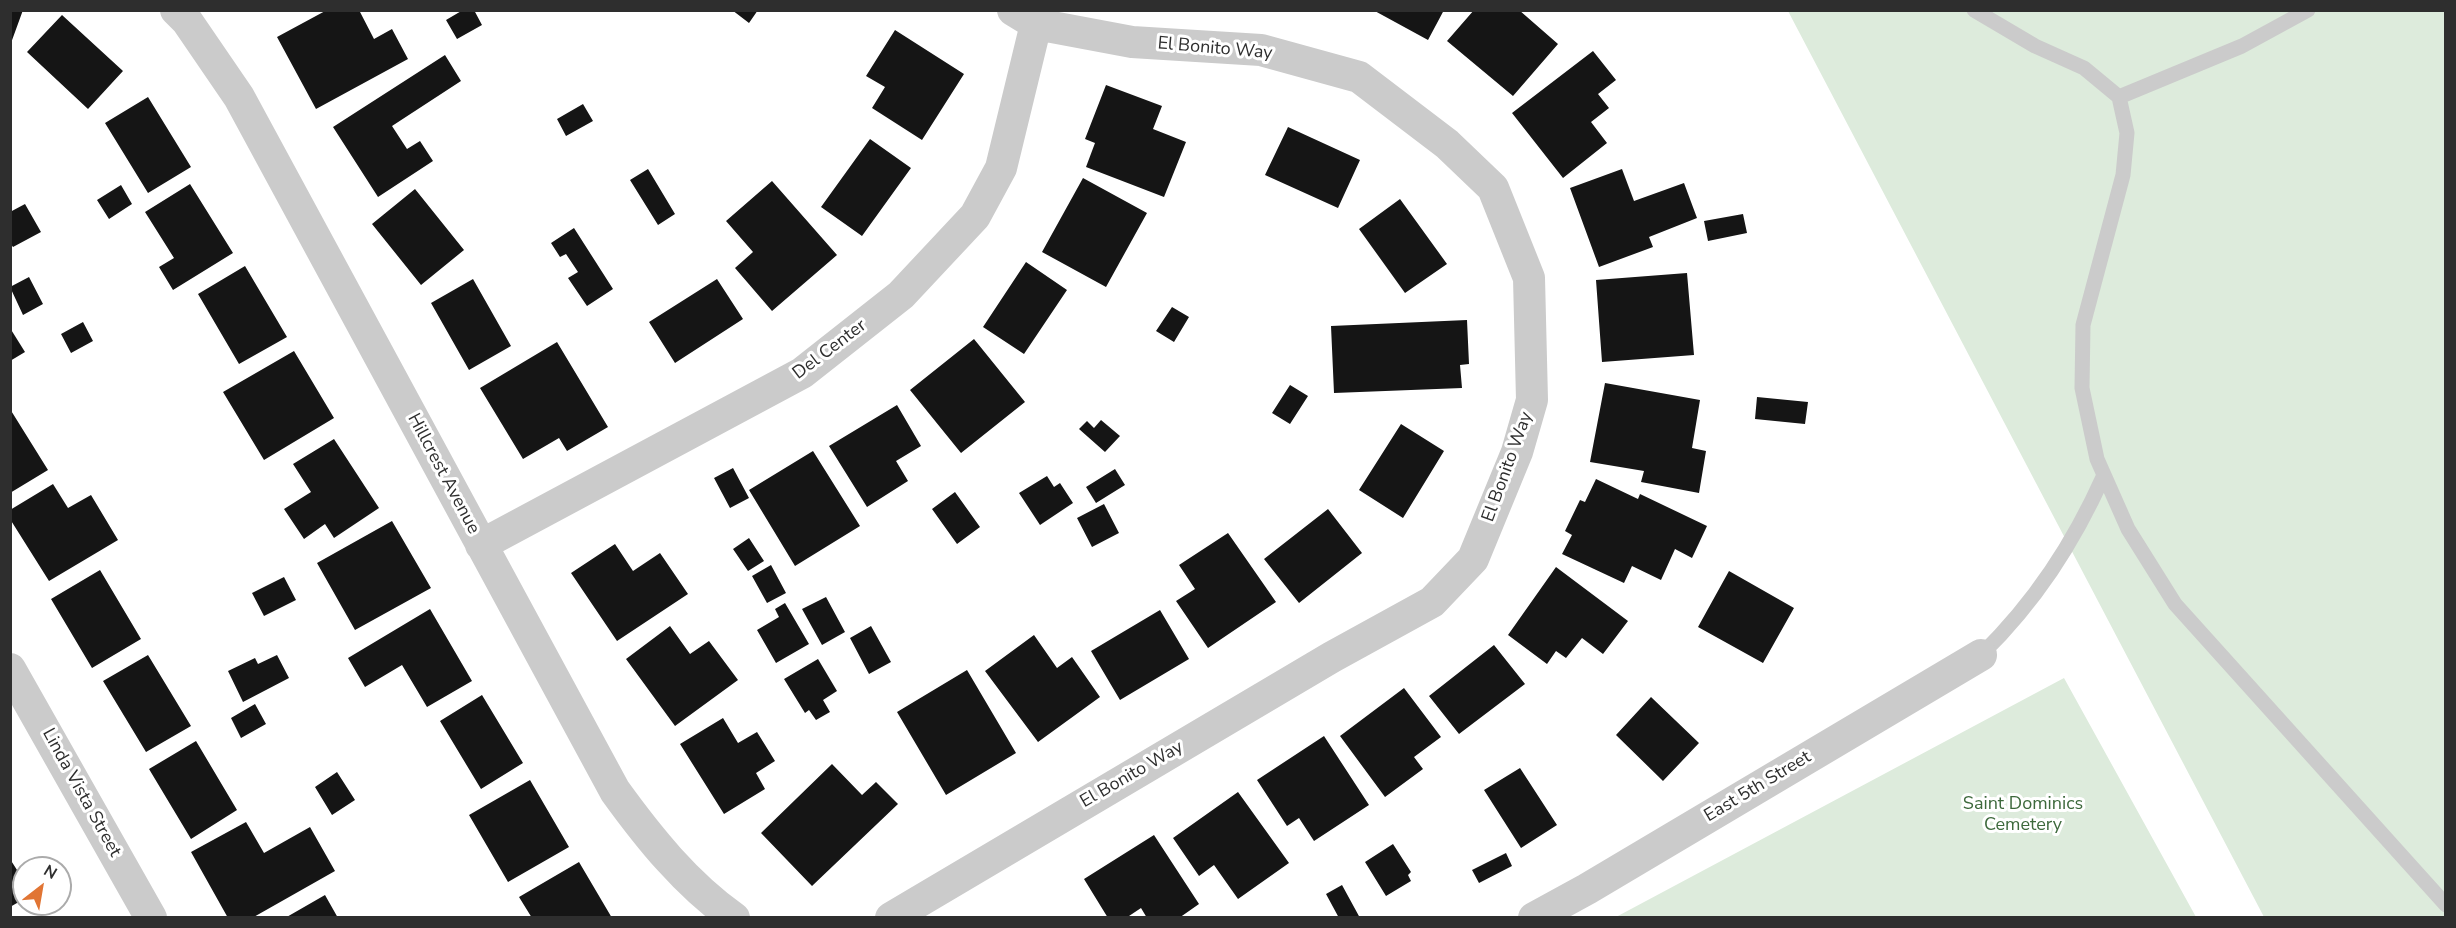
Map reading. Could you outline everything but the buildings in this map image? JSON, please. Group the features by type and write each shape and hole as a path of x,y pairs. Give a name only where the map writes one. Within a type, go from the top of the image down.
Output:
{"street":[{"name":"Hillcrest Avenue","path":"176,10 187,21 239,97 615,790 646,833 706,898 734,918"},
{"name":"Del Center","path":"481,545 802,373 901,295 975,216 1001,168 1024,17"},
{"name":"El Bonito Way","path":"891,918 1332,657 1432,602 1473,559 1516,452 1532,400 1529,278 1493,188 1447,144 1359,77 1261,50 1132,42 1024,17"},
{"name":"East 5th Street","path":"1534,918 1587,889 1981,655"},
{"name":"Linda Vista Street","path":"10,669 151,918"}],"lane":[{"path":"1974,10 2035,46 2084,68 2119,97 2127,132 2123,175 2105,233 2083,326 2082,388 2097,459 2128,529 2175,604 2445,905"},
{"path":"2119,97 2242,46 2308,10"},
{"path":"1981,655 2014,623 2057,565 2083,521 2104,475"}],"green space":[{"path":"1788,11 2445,11 2445,917 2264,917"},
{"name":"Saint Dominics Cemetery","path":"2064,678 2196,917 1616,917"}]}
